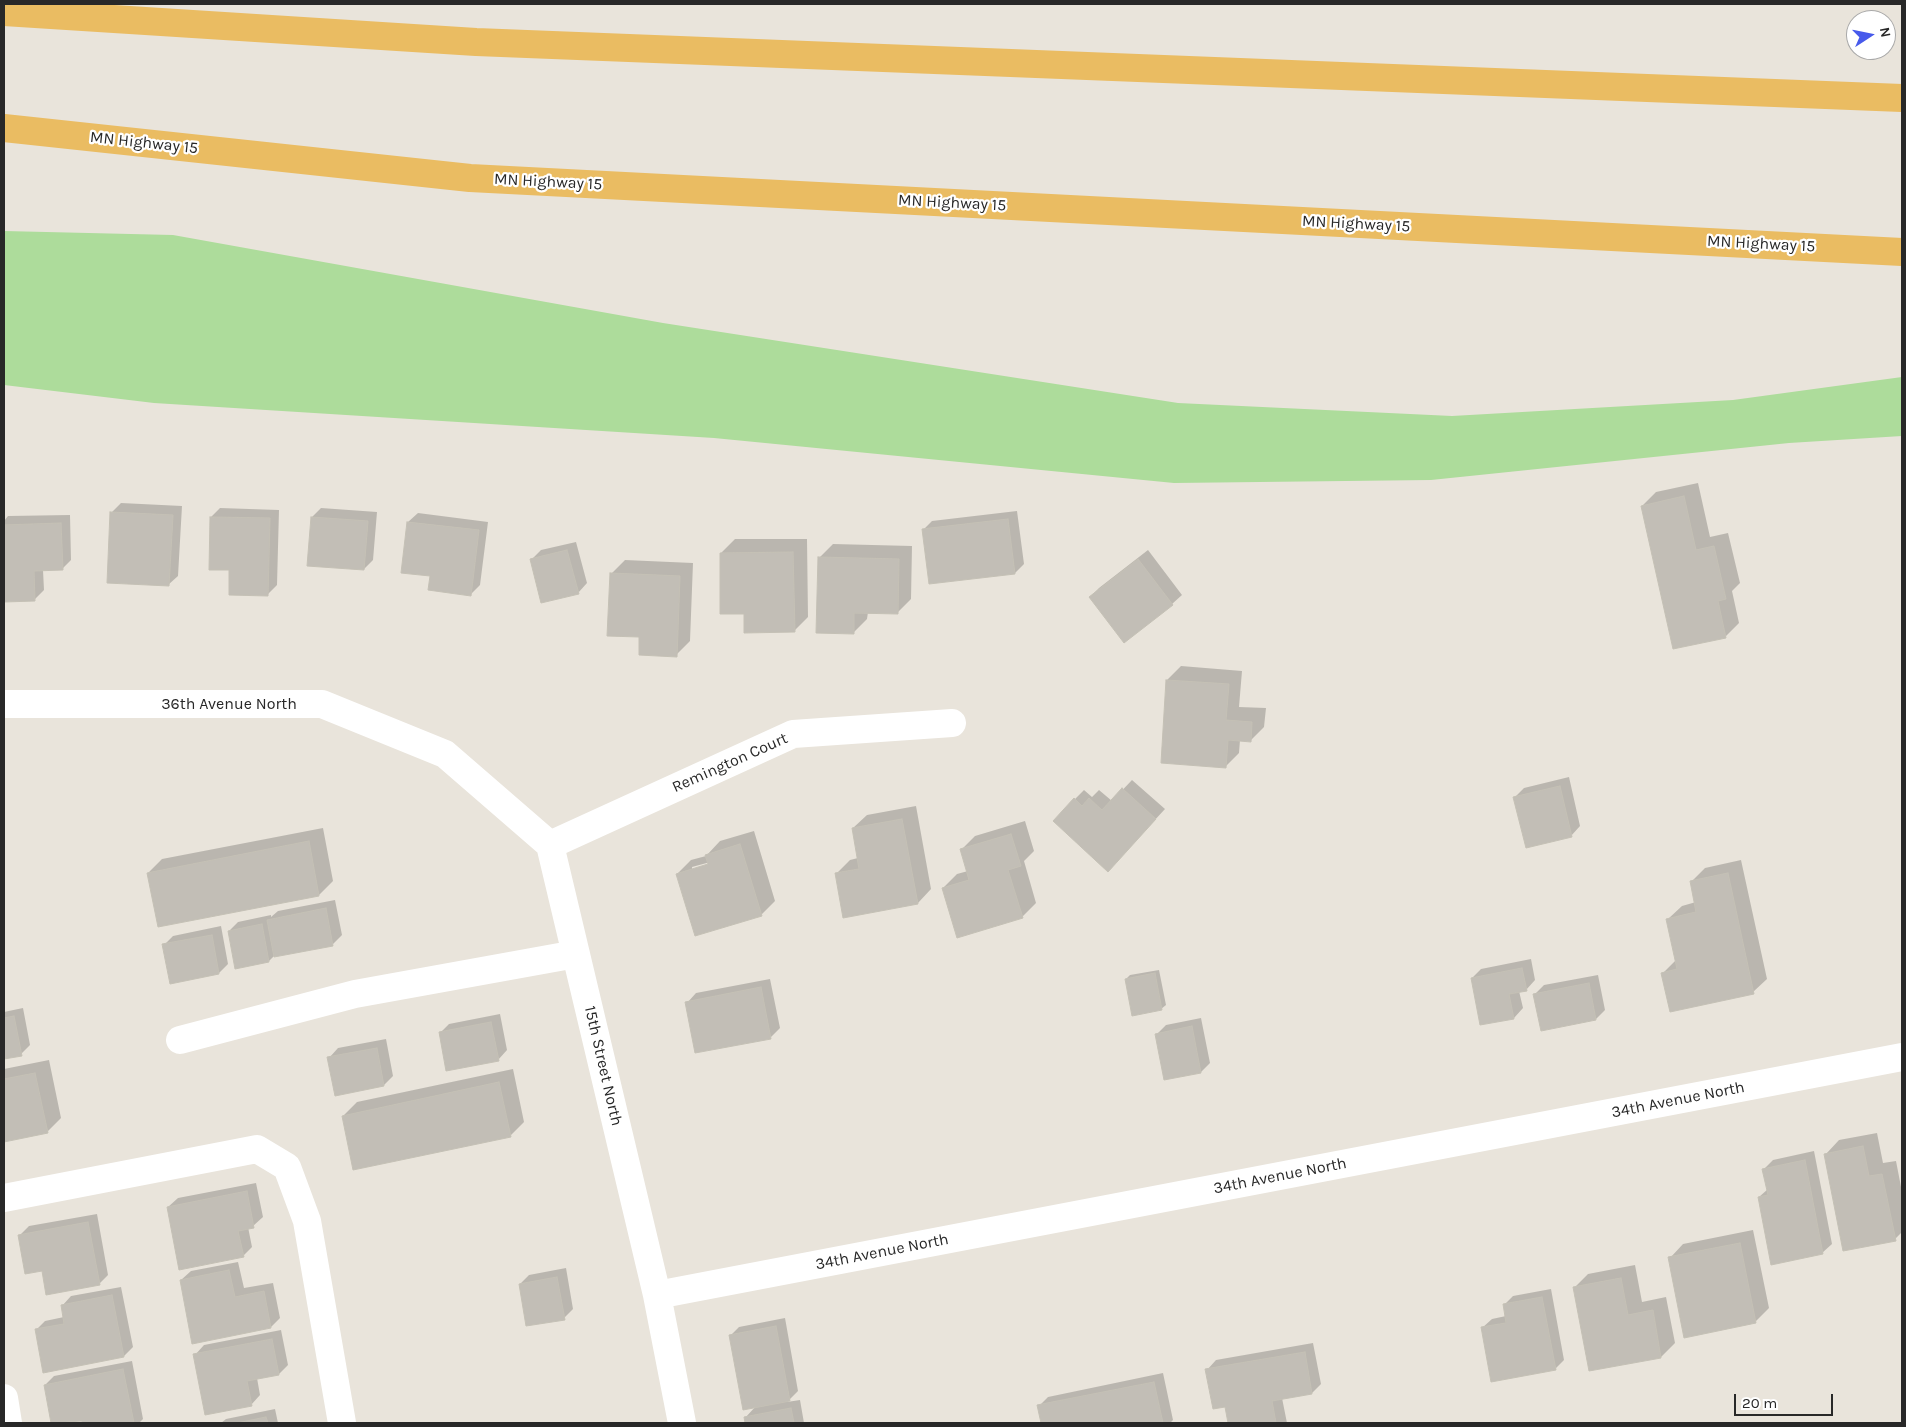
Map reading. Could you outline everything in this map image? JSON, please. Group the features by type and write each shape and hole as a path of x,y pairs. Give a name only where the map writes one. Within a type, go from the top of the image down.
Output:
{"highway":[{"path":"4,12 476,42 1902,98"},
{"name":"MN Highway 15","path":"4,128 470,178 1902,252"}],"street":[{"name":"36th Avenue North","path":"4,704 322,704 445,754 550,845"},
{"name":"Remington Court","path":"550,845 793,734 952,723"},
{"name":"15th Street North","path":"550,845 657,1294 682,1423"},
{"path":"180,1040 355,994 576,954"},
{"name":"34th Avenue North","path":"657,1294 1902,1057"},
{"path":"4,1198 257,1149 287,1167 307,1221 342,1423"},
{"path":"4,1398 8,1423"}],"green space":[{"path":"4,231 173,235 663,323 1178,403 1452,416 1733,400 1902,377 1902,436 1789,443 1431,480 1174,483 714,438 154,403 4,385"}],"building":[{"path":"1684,496 1696,550 1714,546 1726,599 1718,601 1726,638 1673,649 1641,506"},
{"path":"110,512 173,515 169,586 107,583"},
{"path":"210,517 270,518 268,596 229,595 229,570 209,570"},
{"path":"311,517 368,521 364,570 307,566"},
{"path":"1008,519 1015,574 929,584 922,529"},
{"path":"407,522 479,530 471,596 428,590 430,576 401,573"},
{"path":"61,523 63,570 34,571 35,601 4,602 4,525"},
{"path":"567,550 579,594 541,603 530,559"},
{"path":"793,552 795,632 744,633 744,614 720,614 720,553"},
{"path":"818,557 899,559 898,614 854,613 854,634 816,633"},
{"path":"1138,559 1173,605 1124,643 1089,597"},
{"path":"610,573 680,576 677,657 639,655 639,637 607,636"},
{"path":"1166,680 1229,684 1226,720 1252,722 1251,742 1228,740 1226,768 1161,763"},
{"path":"1560,786 1572,837 1526,848 1513,797"},
{"path":"1122,788 1156,819 1108,872 1053,821 1074,798 1082,806 1089,798 1102,810"},
{"path":"902,819 918,904 843,918 835,873 859,869 852,828"},
{"path":"1011,834 1021,866 1008,870 1023,918 957,938 942,888 969,880 960,849"},
{"path":"309,841 319,896 158,927 147,873"},
{"path":"740,844 762,916 695,936 676,874 708,864 705,855"},
{"path":"1728,873 1754,994 1670,1012 1661,973 1677,969 1666,919 1696,912 1690,881"},
{"path":"326,908 333,946 274,957 267,920"},
{"path":"262,924 269,962 235,969 228,931"},
{"path":"212,935 219,974 170,984 162,944"},
{"path":"1522,968 1527,991 1509,994 1514,1019 1480,1025 1471,978"},
{"path":"1155,973 1162,1010 1132,1016 1125,979"},
{"path":"1589,983 1596,1020 1541,1031 1533,994"},
{"path":"761,987 771,1039 695,1053 685,1002"},
{"path":"14,1016 22,1056 4,1059 4,1018"},
{"path":"491,1022 499,1061 446,1071 439,1032"},
{"path":"1192,1026 1201,1073 1164,1080 1155,1034"},
{"path":"377,1048 384,1086 335,1096 327,1057"},
{"path":"35,1073 48,1133 4,1142 4,1079"},
{"path":"499,1082 511,1137 353,1170 342,1116"},
{"path":"1863,1146 1869,1176 1882,1174 1896,1241 1843,1251 1824,1154"},
{"path":"1805,1160 1823,1254 1771,1265 1758,1197 1768,1195 1762,1169"},
{"path":"247,1191 254,1228 238,1231 244,1257 179,1270 167,1207"},
{"path":"88,1222 100,1285 46,1295 42,1271 25,1274 18,1235"},
{"path":"1740,1243 1756,1323 1684,1338 1668,1257"},
{"path":"229,1270 235,1297 264,1291 271,1328 192,1344 180,1280"},
{"path":"557,1277 565,1320 526,1326 519,1284"},
{"path":"1621,1278 1628,1315 1653,1310 1661,1358 1589,1371 1573,1287"},
{"path":"112,1295 124,1357 43,1373 35,1329 64,1324 61,1305"},
{"path":"1542,1297 1556,1370 1491,1382 1481,1327 1506,1323 1503,1304"},
{"path":"776,1326 790,1401 743,1410 729,1335"},
{"path":"272,1339 279,1375 247,1381 252,1406 205,1415 193,1354"},
{"path":"1305,1352 1312,1394 1272,1401 1276,1423 1228,1423 1225,1407 1213,1409 1205,1369"},
{"path":"123,1369 134,1423 82,1423 82,1421 51,1423 44,1385"},
{"path":"1154,1382 1163,1423 1041,1423 1037,1405"},
{"path":"791,1408 794,1423 745,1423 744,1417"},
{"path":"266,1417 268,1423 237,1423"}]}
